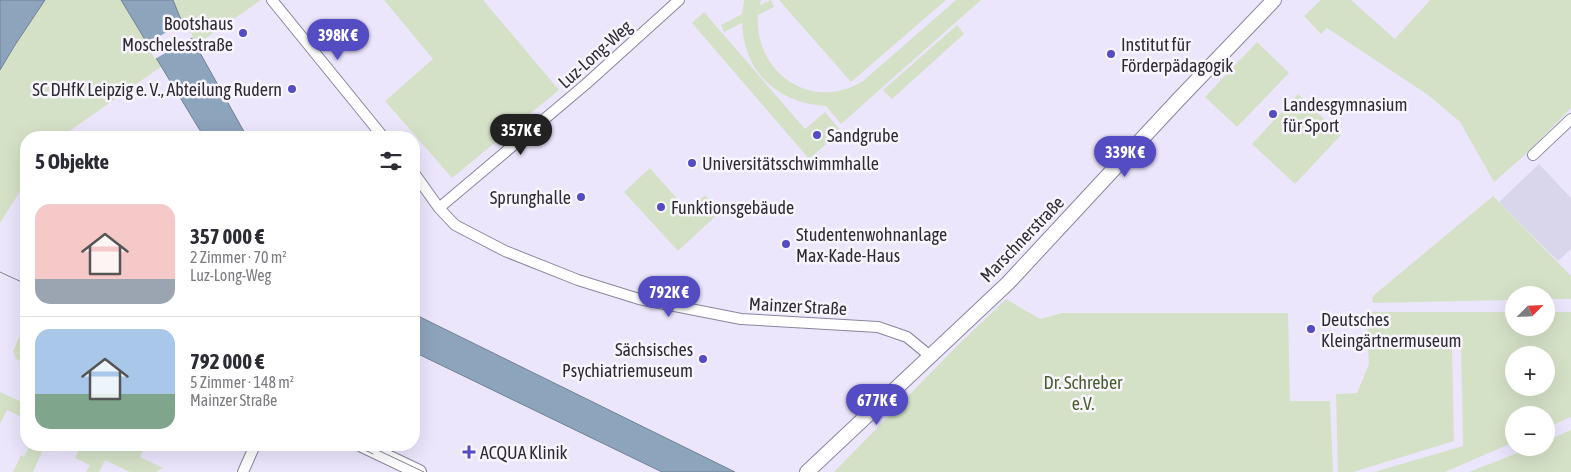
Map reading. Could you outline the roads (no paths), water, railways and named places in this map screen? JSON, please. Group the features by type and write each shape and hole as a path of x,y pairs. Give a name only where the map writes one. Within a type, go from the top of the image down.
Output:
{"main road":[{"name":"Marschnerstraße","path":"807,472 1008,283 1274,0"},
{"path":"375,451 419,472"}],"street":[{"path":"272,0 378,131"},
{"name":"Luz-Long-Weg","path":"439,208 586,84 679,0"},
{"path":"1533,155 1571,119"},
{"name":"Mainzer Straße","path":"420,181 439,208 455,225 505,251 578,280 639,299 742,319 878,327 907,337 930,356"},
{"path":"243,472 252,451"}],"water":[{"path":"0,0 45,0 0,70"},
{"path":"121,0 173,0 180,17 244,131 200,131"},
{"path":"420,317 735,472 662,472 420,355"}],"tram line":[{"path":"0,272 20,281"},
{"path":"367,451 373,454"},
{"path":"380,451 424,472"}],"place":[{"name":"Bootshaus Moschelesstraße","path":"243,33"},
{"name":"Institut für Förderpädagogik","path":"1111,54"},
{"name":"SC DHfK Leipzig e. V., Abteilung Rudern","path":"292,89"},
{"name":"Landesgymnasium für Sport","path":"1273,114"},
{"name":"Sandgrube","path":"817,135"},
{"name":"Universitätsschwimmhalle","path":"692,163"},
{"name":"Sprunghalle","path":"581,197"},
{"name":"Funktionsgebäude","path":"661,207"},
{"name":"Studentenwohnanlage Max-Kade-Haus","path":"786,244"},
{"name":"Deutsches Kleingärtnermuseum","path":"1311,329"},
{"name":"Sächsisches Psychiatriemuseum","path":"703,359"},
{"name":"ACQUA Klinik","path":"469,452"}],"park label":[{"name":"Dr. Schreber e.V.","path":"1083,392"}]}
